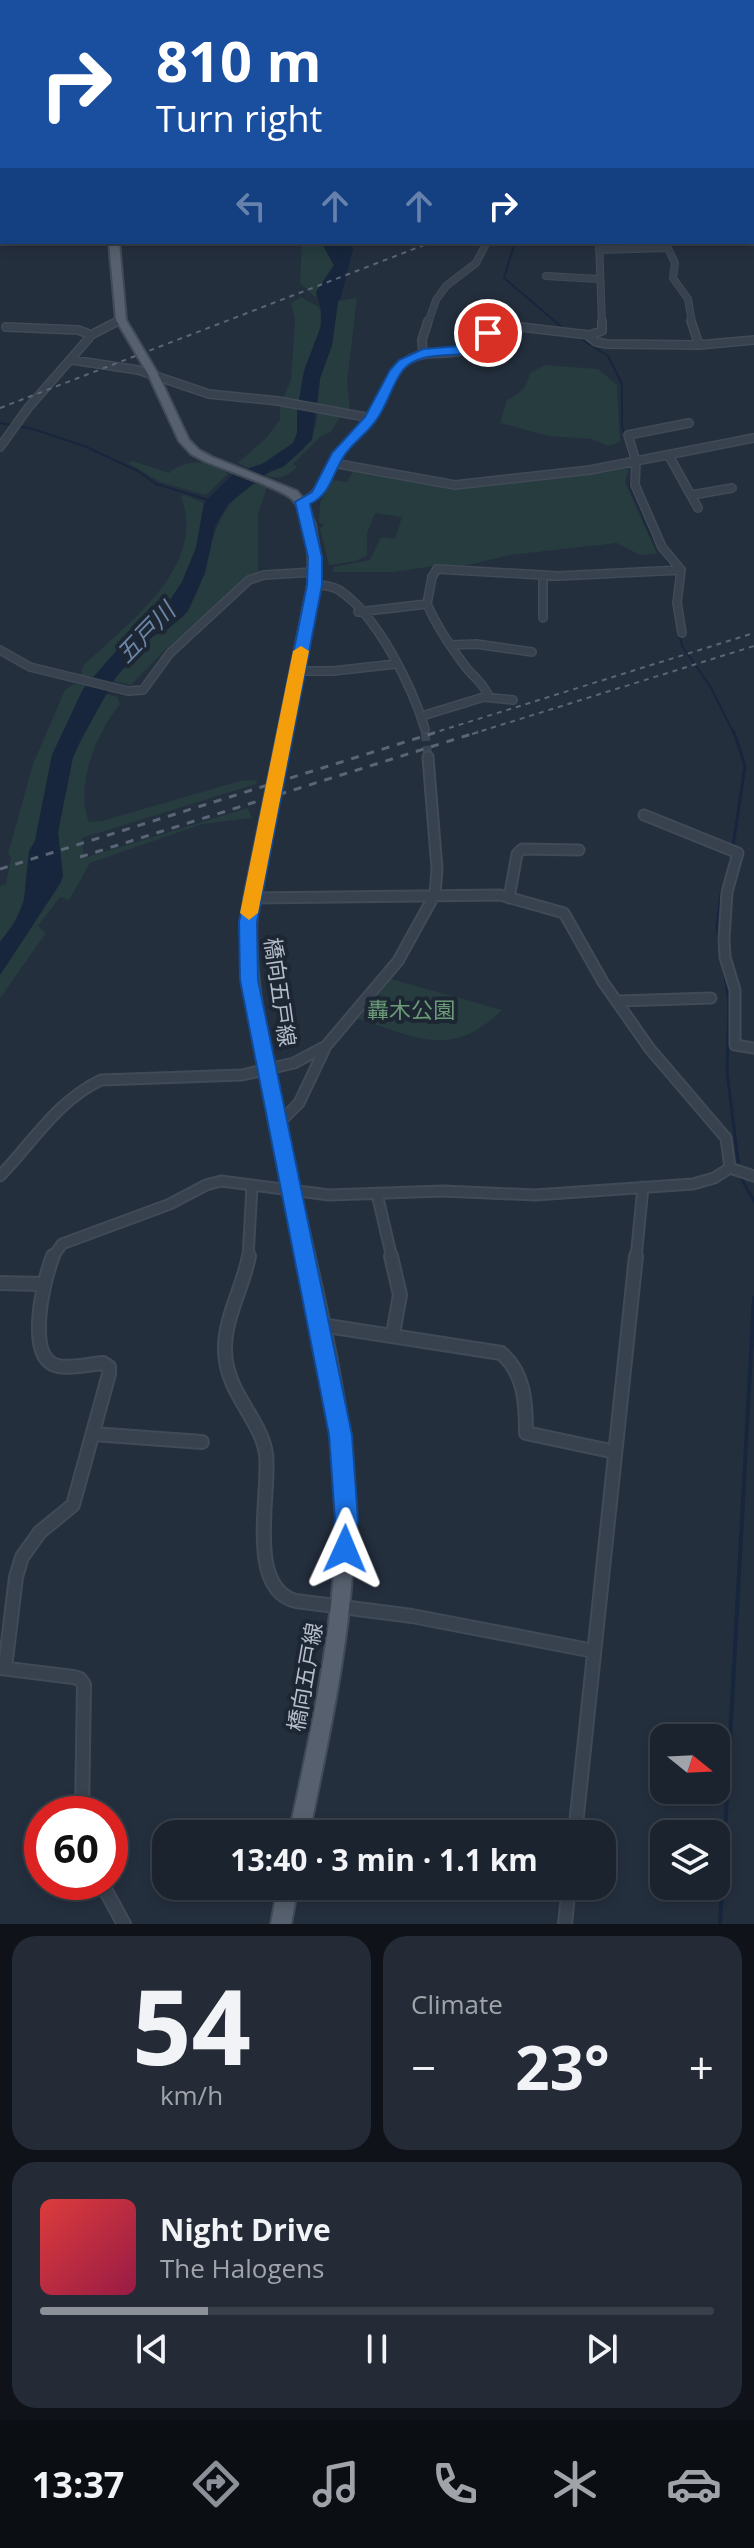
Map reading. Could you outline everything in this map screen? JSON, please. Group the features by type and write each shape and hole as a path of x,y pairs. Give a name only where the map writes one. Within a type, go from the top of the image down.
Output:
{"main road":[{"path":"114,244 121,320 153,374 184,441 195,452 276,484 303,502"},
{"name":"橋向五戸線","path":"302,1820 342,1606 346,1520 341,1435 277,1125 247,961 251,898 314,578 310,528 303,502"},
{"path":"281,1924 285,1900"}],"street":[{"path":"423,353 422,340 436,300 446,286 476,263 486,244"},
{"path":"303,502 318,495 333,463 371,418 397,370 423,353 476,348 485,341 490,330 504,325 587,335 599,333 604,328 599,246 666,245 675,263 673,278 688,299 690,319 699,345"},
{"path":"546,276 599,279"},
{"path":"0,447 28,408 72,360 89,336 121,320"},
{"path":"6,327 78,330 89,336"},
{"path":"587,335 596,342 607,344 699,345 754,340"},
{"path":"72,360 153,374 209,394 278,401 371,418"},
{"path":"682,633 677,603 681,570 662,547 635,485 636,462 628,435 689,423"},
{"path":"333,463 377,469 445,485 636,462 754,438"},
{"path":"669,456 698,508"},
{"path":"692,495 732,488"},
{"path":"489,697 483,682 469,671 438,629 427,604 432,577 437,569 543,575 681,570"},
{"path":"0,650 30,667 128,691 143,690 170,653 249,580 264,575 314,578 338,590 358,612 396,664 422,716 425,729"},
{"path":"543,575 543,618"},
{"path":"358,612 427,604"},
{"path":"451,645 476,644 532,652"},
{"path":"297,671 333,671 396,664"},
{"path":"422,716 489,697 513,700"},
{"path":"277,1125 299,1103 326,1046 398,961 435,894 437,869 428,757"},
{"path":"644,815 738,853 727,892 725,957 735,990 735,1045 754,1048"},
{"path":"509,898 517,854 522,849 579,850"},
{"path":"251,898 435,894 509,898 564,913 588,956 650,1049 698,1109 717,1125 726,1138 730,1168"},
{"path":"618,1001 711,998"},
{"path":"0,1176 66,1100 101,1080 242,1075 294,1063 326,1046"},
{"path":"730,1168 754,1176"},
{"path":"82,1796 84,1685 80,1679 73,1677 2,1668 22,1557 40,1532 73,1505 109,1367 103,1363 57,1366 43,1356 40,1345 42,1284 49,1262 62,1244 170,1204 206,1185 221,1181 329,1195 443,1191 535,1195 693,1184 714,1178 730,1168"},
{"path":"252,1186 251,1237 246,1271 225,1334 224,1351 235,1389 260,1435 266,1453 267,1568 274,1586 285,1598 412,1616 594,1651"},
{"path":"576,1820 643,1187"},
{"path":"377,1194 400,1295 393,1334"},
{"path":"0,1283 42,1284"},
{"path":"319,1325 501,1353 510,1359 526,1400 526,1433 615,1452"},
{"path":"93,1434 202,1442"},
{"path":"111,1900 124,1924"},
{"path":"565,1924 568,1900"}],"green space":[{"path":"302,244 322,244 334,265 315,297 300,283"},
{"path":"301,297 319,307 321,325 302,378 295,438 288,449 278,456 249,468 238,463 266,438 280,420 280,405 291,380 295,319 291,303"},
{"path":"357,298 347,382 350,410 340,417 331,432 321,436 293,464 297,467 293,471 278,478 264,475 283,467 304,449 316,426 320,379 332,345 338,301"},
{"path":"545,365 598,369 617,385 620,442 608,446 592,439 549,436 500,423 507,400 522,390 530,373"},
{"path":"133,461 169,473 183,465 198,463 228,474 206,495 160,482 128,463"},
{"path":"629,467 625,482 657,554 640,555 617,543 510,555 464,566 433,566 394,572 333,572 334,567 370,560 381,537 395,539 402,517 375,513 367,533 367,555 356,561 329,565 320,529 324,524 319,523 320,503 330,480 347,482 354,469 449,489"},
{"path":"252,483 267,487 258,514 258,572 246,578 165,650 131,685 113,681 145,643 189,609 224,513"},
{"path":"181,496 204,503 196,548 182,582 164,609 127,639 92,678 81,675 83,666 159,592 173,570 183,547 186,522"},
{"path":"74,684 86,686 52,755 35,841 28,861 23,903 0,942 0,886 6,884 11,857 8,854 33,764 65,690"},
{"path":"105,694 117,697 120,704 103,729 90,760 84,792 89,822 102,821 240,781 257,780 256,784 82,838 84,858 248,808 252,818 202,824 90,863 69,900 60,897 38,926 46,933 0,998 0,975 61,882 58,832 73,757"},
{"name":"轟木公園","path":"391,979 502,1010 484,1025 450,1040 416,1037 358,1019"}],"water":[{"name":"五戸川","path":"322,244 352,244 332,345 320,378 312,440 283,467 270,471 228,504 215,526 205,573 187,612 167,630 153,636 116,677 73,757 58,832 63,875 61,882 0,975 0,942 14,924 24,901 29,851 35,841 52,755 83,689 127,639 164,609 182,582 196,548 204,503 234,473 262,464 293,443 305,368 321,326 321,309 316,292 334,265"}],"waterway":[{"path":"514,244 504,278 564,329"},
{"path":"578,337 608,356 622,384 622,426 632,467 630,485 651,535 676,575 674,599"},
{"path":"0,423 33,429 84,446 138,471 156,484 212,501"},
{"path":"676,618 682,646 710,686 734,734"},
{"path":"734,732 745,766 731,860 721,894 717,926 729,1001 727,1072 739,1168"},
{"path":"740,1176 754,1201"},
{"path":"720,1924 754,1298"}],"tunnel":[{"path":"425,729 426,734"},
{"path":"425,732 428,757"}],"railway":[{"path":"0,408 427,244"},
{"path":"430,734 754,633"},
{"path":"472,734 754,646"},
{"path":"0,869 437,732"},
{"path":"80,857 478,732"}],"slow traffic":[{"path":"249,913 301,651"}],"route":[{"path":"345,1549 341,1435 249,980 246,948 248,922 314,585 315,557 303,502 318,495 339,453 360,434 404,363 423,353 450,353 476,348 485,341 488,333"}]}
